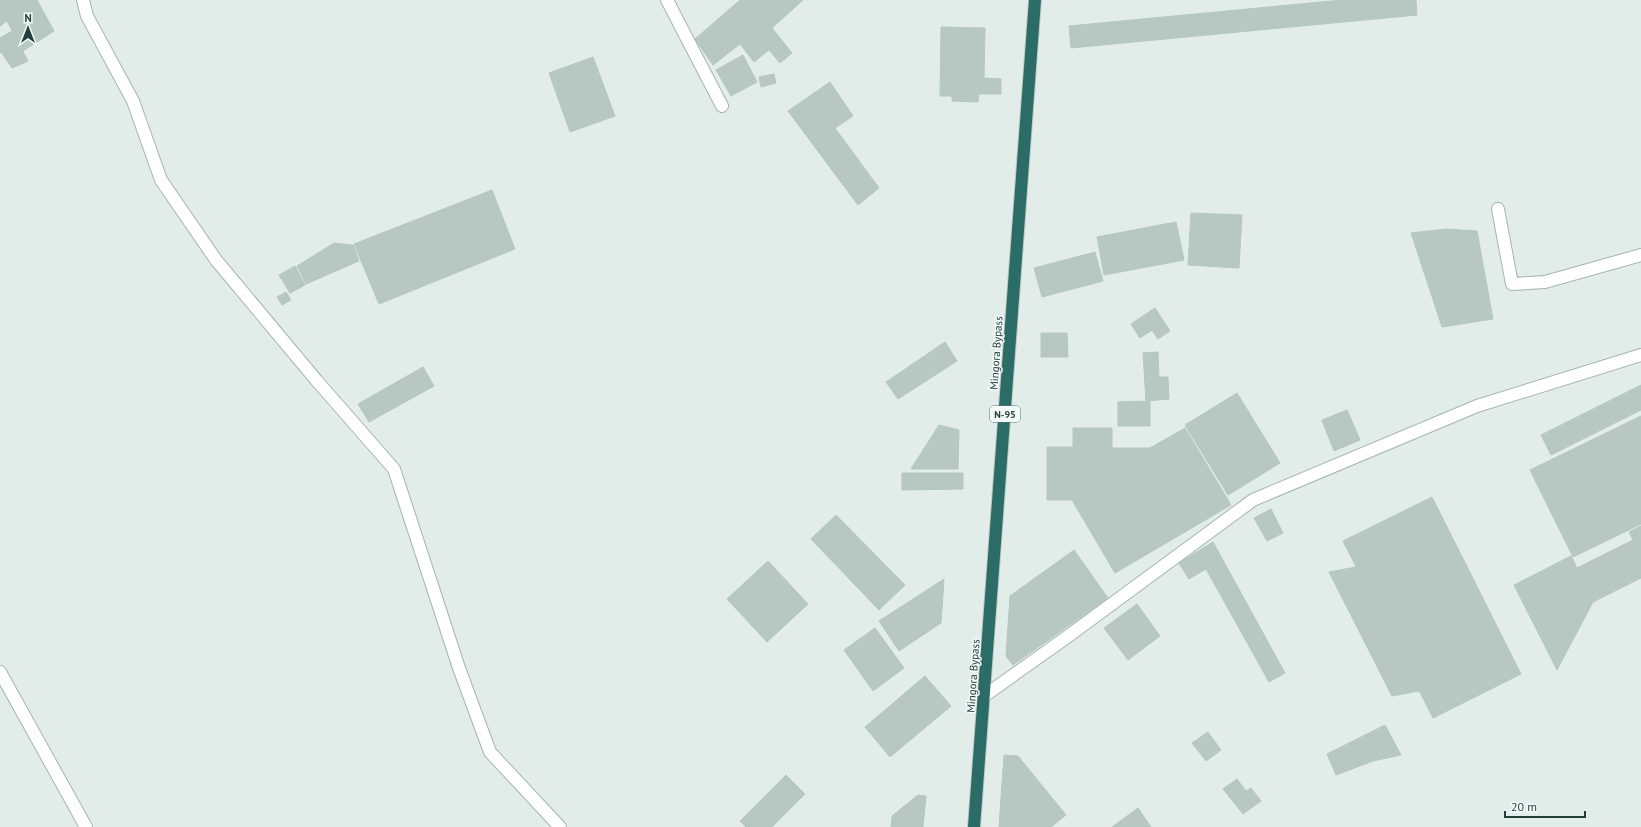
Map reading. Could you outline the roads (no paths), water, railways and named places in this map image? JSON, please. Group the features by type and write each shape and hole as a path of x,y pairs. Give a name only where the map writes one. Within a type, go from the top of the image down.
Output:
{"highway":[{"name":"Mingora Bypass","path":"974,827 1035,0"}],"street":[{"path":"83,0 87,16 133,101 160,180 216,260 317,381 394,469 459,668 490,752 560,827"},
{"path":"666,0 722,106"},
{"path":"1498,209 1512,284 1545,282 1641,255"},
{"path":"984,696 1061,642 1253,500 1477,406 1641,355"},
{"path":"0,672 86,827"}]}
